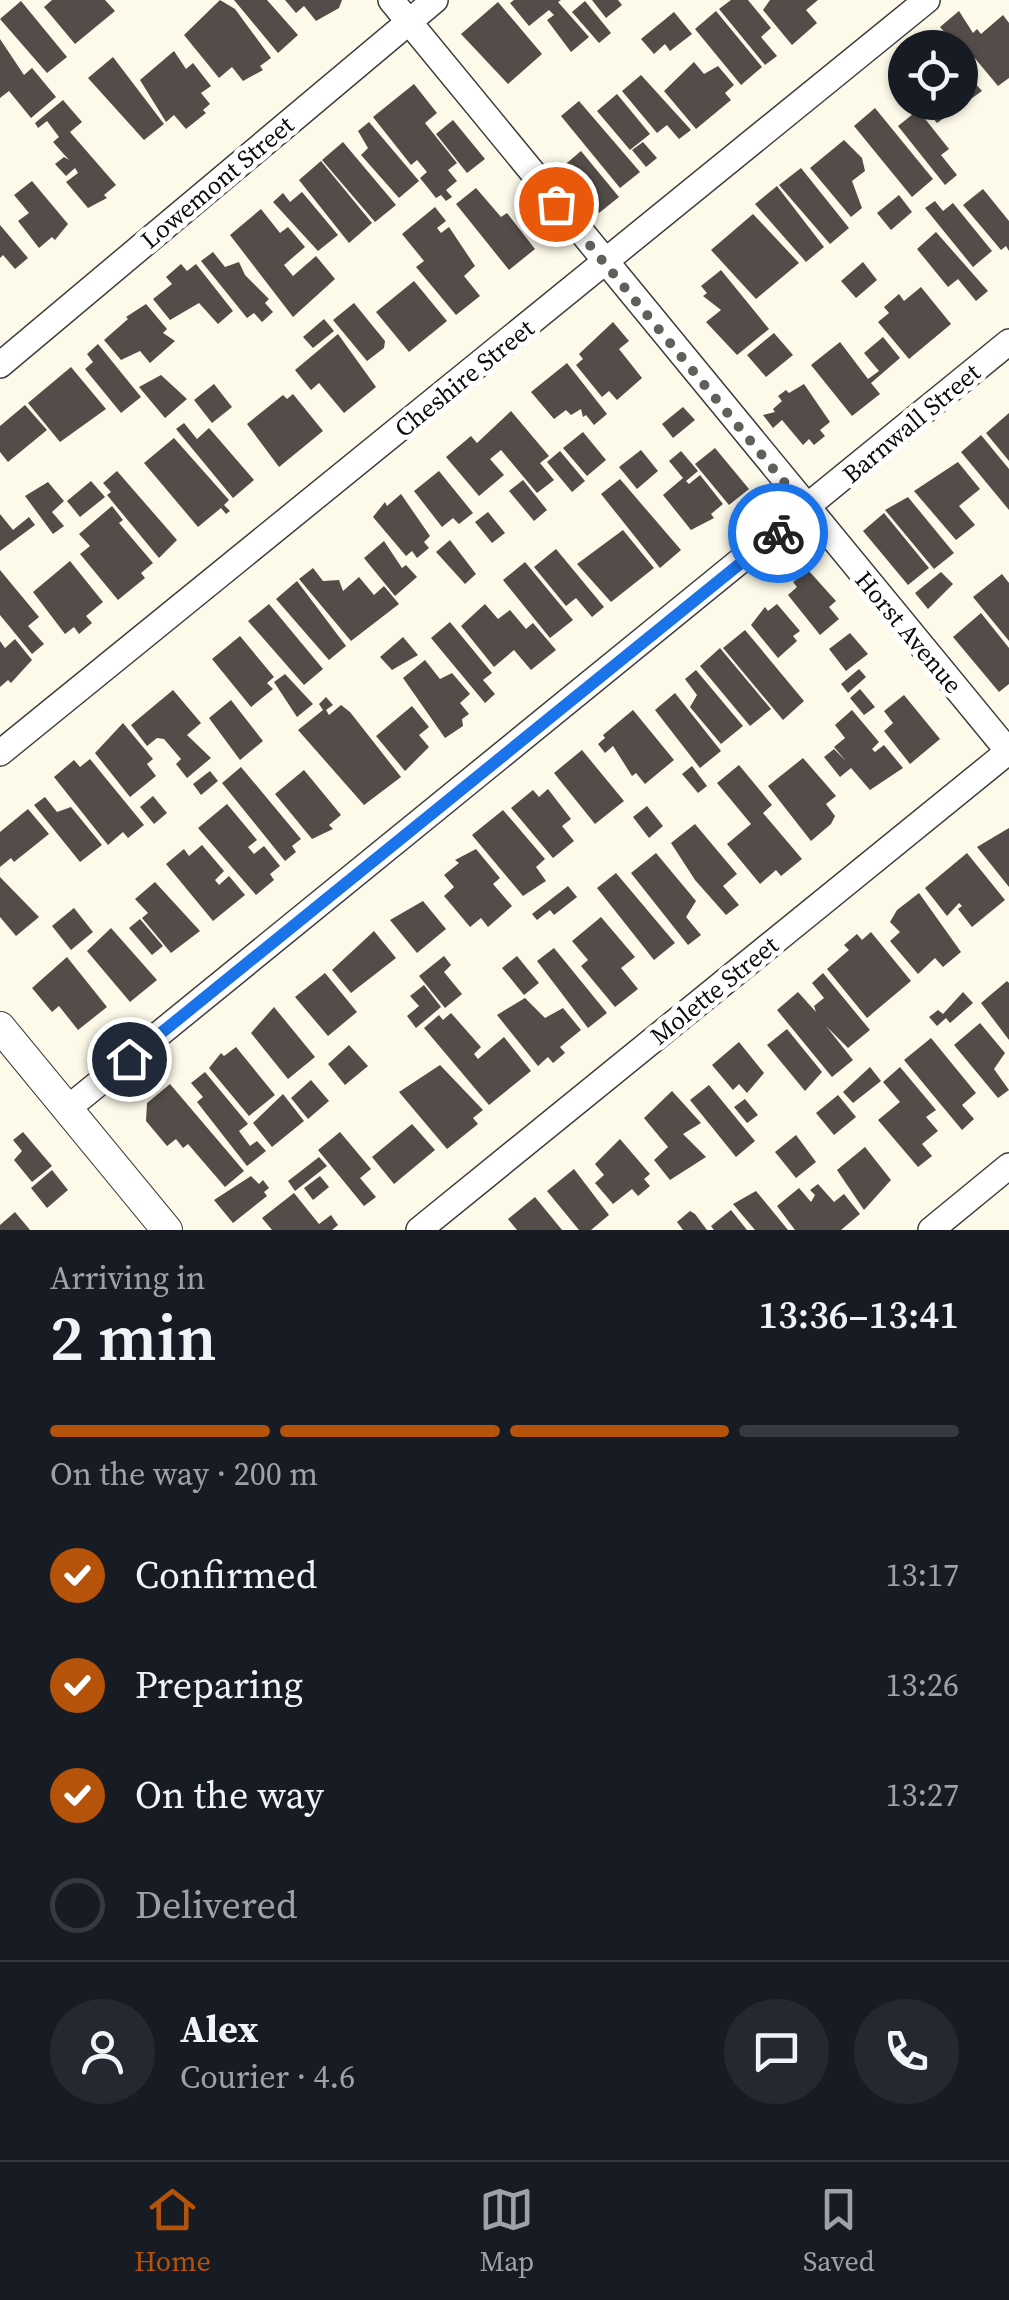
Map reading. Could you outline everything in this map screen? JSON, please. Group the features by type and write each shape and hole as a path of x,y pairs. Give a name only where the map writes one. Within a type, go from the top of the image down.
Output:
{"street":[{"name":"Horst Avenue","path":"390,0 1009,751"},
{"name":"Lowemont Street","path":"0,365 435,0"},
{"name":"Cheshire Street","path":"0,753 927,0"},
{"name":"Barnwall Street","path":"67,1109 1009,342"},
{"name":"Molette Street","path":"419,1230 1009,751"},
{"path":"0,1027 167,1230"},
{"path":"931,1230 1009,1166"}],"building":[{"path":"52,0 105,0 115,11 75,44 44,7"},
{"path":"220,0 235,9 271,58 260,66 263,70 243,81 232,67 219,78 184,35"},
{"path":"234,0 267,0 298,35 278,53"},
{"path":"285,0 342,0 339,8 316,21 304,6 296,13"},
{"path":"561,0 558,2 589,37 571,52 547,20 554,15 549,10 529,26 510,3"},
{"path":"592,0 618,0 622,5 606,18"},
{"path":"731,0 748,0 771,28 761,37 777,56 765,65 719,9"},
{"path":"770,0 818,0 806,10 817,23 792,45 763,10"},
{"path":"21,1 67,57 47,73 0,19"},
{"path":"585,1 611,33 599,43 572,12"},
{"path":"498,2 542,54 508,84 461,34"},
{"path":"716,11 762,67 741,85 695,29"},
{"path":"959,11 971,30 943,30 940,27"},
{"path":"674,12 692,34 670,51 665,44 654,54 641,39"},
{"path":"1003,15 1009,23 1009,78 998,86 978,62 978,30 981,34"},
{"path":"0,39 24,75 32,68 56,97 31,118 9,91 0,98"},
{"path":"174,51 186,69 193,63 211,86 201,93 210,104 203,110 206,113 186,129 174,115 166,122 140,80"},
{"path":"113,57 164,124 144,140 88,78"},
{"path":"694,62 704,74 718,66 734,85 725,93 731,100 696,129 664,91"},
{"path":"641,75 691,130 679,139 667,125 657,133 622,91"},
{"path":"414,84 437,113 425,123 457,163 448,170 457,181 446,190 452,197 446,201 441,195 436,198 420,178 427,172 417,160 411,165 373,117"},
{"path":"617,94 650,134 630,150 597,111"},
{"path":"63,100 82,122 70,132 116,185 104,195 107,198 88,208 66,182 78,173 75,168 66,176 55,164 64,157 69,160 53,142 59,137 47,121 38,128 35,123"},
{"path":"579,101 640,172 620,188 561,116"},
{"path":"875,108 933,179 912,197 854,126"},
{"path":"453,120 485,159 467,173 436,134"},
{"path":"906,120 926,120 949,149 941,155 957,175 945,185 898,126"},
{"path":"369,122 419,181 399,198 361,155 368,148 358,131"},
{"path":"844,140 862,158 865,171 852,181 862,208 851,217 810,168"},
{"path":"343,142 396,205 375,222 322,160"},
{"path":"643,142 657,158 646,167 632,150"},
{"path":"581,151 619,197 599,213 561,168"},
{"path":"321,161 372,223 349,243 299,180"},
{"path":"801,168 849,228 830,244 779,185"},
{"path":"32,181 68,224 55,240 52,237 39,248 18,221 29,213 14,195"},
{"path":"777,186 824,247 806,262 755,204"},
{"path":"476,188 501,217 507,213 535,249 509,270 456,204"},
{"path":"983,189 1009,221 1009,251 1006,246 1001,250 963,205"},
{"path":"302,192 338,235 318,251 273,202 283,193 290,202"},
{"path":"899,195 912,212 891,230 877,213"},
{"path":"935,201 943,211 953,203 992,251 973,267 925,208"},
{"path":"435,207 446,221 437,228 441,233 449,227 475,266 464,276 480,296 456,315 416,267 424,261 402,234"},
{"path":"261,209 280,233 288,227 305,247 284,265 293,276 316,256 335,279 293,317 230,235"},
{"path":"753,214 799,263 756,299 711,250"},
{"path":"0,225 28,258 15,269 3,255 0,258"},
{"path":"936,232 988,291 976,301 958,279 948,287 917,249"},
{"path":"213,252 225,267 239,262 245,275 269,299 265,303 273,312 262,322 254,313 247,318 201,261"},
{"path":"863,262 877,280 856,298 841,281"},
{"path":"181,264 187,271 196,264 233,311 218,324 199,303 170,320 153,299 172,284 166,277"},
{"path":"721,270 769,329 737,355 706,322 721,310 703,296 707,293 701,286"},
{"path":"414,281 447,321 409,352 376,312"},
{"path":"921,287 951,324 909,359 878,322 889,313 884,307 899,294 904,301"},
{"path":"354,303 385,341 384,348 367,361 333,320"},
{"path":"146,304 167,329 163,333 175,341 150,363 140,351 121,360 104,340 126,317"},
{"path":"324,319 334,331 313,348 303,337"},
{"path":"613,322 629,341 619,349 642,378 617,400 609,391 602,397 576,365 583,359 579,354"},
{"path":"774,333 793,355 766,377 747,355"},
{"path":"338,334 376,387 344,413 319,383 311,390 295,370"},
{"path":"883,337 900,358 871,383 880,394 852,416 811,365 840,342 868,379 879,371 864,353"},
{"path":"98,344 141,397 121,413 85,369 93,362 87,354"},
{"path":"567,363 607,414 594,425 586,415 583,417 581,409 571,415 566,410 554,419 531,392"},
{"path":"71,367 106,409 60,442 28,403"},
{"path":"161,375 187,399 165,418 139,387"},
{"path":"214,384 232,407 212,423 194,400"},
{"path":"804,384 830,422 820,430 825,436 814,445 809,439 803,445 782,420 773,428 763,415 775,412 773,409 782,401 778,396"},
{"path":"293,394 323,431 279,467 247,424 283,395 287,399"},
{"path":"25,405 47,430 8,462 0,452 0,426"},
{"path":"683,407 695,420 673,438 662,424"},
{"path":"511,411 549,456 540,463 554,480 537,493 501,450 490,459 504,475 479,496 446,457 471,436 477,443"},
{"path":"1009,413 1009,461 986,433"},
{"path":"184,423 197,439 209,428 254,480 233,498 176,429"},
{"path":"583,432 606,460 587,476 563,448"},
{"path":"981,435 1009,469 1009,510 961,452"},
{"path":"174,438 229,500 224,505 230,511 226,514 221,508 198,527 144,463"},
{"path":"715,448 749,489 729,505 695,464"},
{"path":"641,450 658,471 637,489 619,467"},
{"path":"560,451 585,481 572,492 547,462"},
{"path":"681,451 698,471 686,481 689,484 700,475 723,504 711,514 714,518 691,530 663,495 683,478 669,461"},
{"path":"958,462 980,489 959,506 975,525 956,540 914,491"},
{"path":"117,471 177,540 159,558 107,495 111,492 103,483"},
{"path":"439,471 473,513 459,524 453,518 442,527 414,491"},
{"path":"620,479 681,550 660,568 601,494"},
{"path":"523,480 547,510 534,521 509,491"},
{"path":"91,481 105,497 80,517 67,501"},
{"path":"48,482 64,501 52,512 64,526 53,534 25,496"},
{"path":"401,494 430,536 424,542 429,548 417,558 412,551 406,556 373,517 385,502 387,506"},
{"path":"908,497 954,553 934,569 885,510"},
{"path":"112,506 123,520 119,523 153,563 141,573 145,578 118,600 80,554 90,546 79,534"},
{"path":"488,512 505,533 492,543 475,522"},
{"path":"884,513 929,568 908,585 863,531"},
{"path":"0,514 13,530 29,517 35,525 0,551"},
{"path":"623,530 654,568 611,602 577,564"},
{"path":"450,540 476,574 465,584 436,552"},
{"path":"384,541 402,568 406,565 417,577 395,596 364,558"},
{"path":"556,549 604,607 592,617 576,598 566,606 534,567"},
{"path":"70,561 103,602 86,616 92,623 79,634 74,627 65,634 33,592"},
{"path":"525,562 573,620 550,638 503,580"},
{"path":"313,568 323,581 339,580 343,591 359,577 374,595 384,586 399,604 351,641 299,579"},
{"path":"0,570 39,617 28,626 44,644 32,654 0,615"},
{"path":"808,570 836,601 829,607 839,619 820,635 788,595 797,587 793,582"},
{"path":"941,572 953,584 928,609 915,593"},
{"path":"1002,574 1009,583 1009,641 973,597"},
{"path":"297,581 346,646 329,660 276,599"},
{"path":"269,604 323,669 304,685 248,621"},
{"path":"485,604 498,619 510,610 526,629 533,623 556,650 531,670 514,650 494,667 461,626"},
{"path":"777,604 800,631 793,636 797,641 778,658 751,625 765,607 768,611"},
{"path":"981,613 1009,648 1009,684 999,692 953,637"},
{"path":"450,622 492,673 483,680 495,694 485,703 431,638"},
{"path":"745,630 804,701 783,720 723,648"},
{"path":"850,633 868,654 846,671 829,649"},
{"path":"240,636 274,677 267,683 273,689 251,707 212,659"},
{"path":"403,637 418,655 392,670 380,657"},
{"path":"15,639 32,660 11,683 8,680 0,687 0,641 5,648"},
{"path":"720,648 771,709 750,726 700,666"},
{"path":"425,660 440,679 452,673 470,694 460,703 469,714 462,719 463,726 445,738 403,678"},
{"path":"859,669 866,677 848,693 841,684"},
{"path":"696,670 743,726 721,744 690,707 697,695 685,679"},
{"path":"285,674 313,704 297,717 274,682"},
{"path":"860,689 875,707 864,715 850,698"},
{"path":"173,690 201,723 187,735 211,758 187,778 176,764 181,759 164,739 157,738 147,746 131,725"},
{"path":"675,693 721,751 700,768 655,710"},
{"path":"904,695 940,739 910,764 884,731 893,723 884,711"},
{"path":"326,697 333,705 326,710 329,715 341,705 350,712 401,777 364,805 298,730 323,710 319,704"},
{"path":"231,700 263,741 240,760 209,718"},
{"path":"412,706 429,727 419,735 429,747 405,771 376,736"},
{"path":"633,710 674,760 645,784 636,773 632,776 613,746 605,753 598,744"},
{"path":"852,710 879,742 872,749 875,752 884,745 903,768 870,790 851,768 840,777 824,757 834,749 846,761 834,747 845,738 835,725"},
{"path":"123,723 153,759 147,764 156,776 130,797 95,753"},
{"path":"582,750 624,801 595,824 554,773"},
{"path":"803,758 836,796 826,804 835,816 831,824 811,841 768,786"},
{"path":"90,759 144,825 128,838 123,832 108,845 54,777 74,760 80,767"},
{"path":"739,765 772,805 763,813 802,859 781,876 776,870 760,884 727,844 751,824 717,783"},
{"path":"692,766 707,786 698,793 682,774"},
{"path":"241,767 301,839 292,846 296,852 285,861 222,783"},
{"path":"304,770 341,815 329,825 333,829 312,839 275,794"},
{"path":"210,771 218,781 201,795 193,784"},
{"path":"548,789 571,819 562,826 574,841 553,858 511,808 533,790 539,797"},
{"path":"153,796 167,813 154,824 140,807"},
{"path":"45,797 57,812 71,807 102,845 80,862 34,805"},
{"path":"227,804 257,840 248,847 254,854 264,846 280,866 270,874 274,880 256,895 198,828"},
{"path":"647,806 663,826 649,838 633,817"},
{"path":"28,809 49,834 14,862 11,858 0,867 0,832"},
{"path":"503,810 545,859 536,867 546,881 523,896 472,835"},
{"path":"695,824 737,874 723,886 739,905 726,915 695,880 671,843"},
{"path":"1009,828 1009,887 977,847"},
{"path":"202,845 224,871 215,880 219,885 229,876 245,895 213,921 166,864 184,849 189,856"},
{"path":"476,849 500,878 493,884 512,906 488,927 481,918 470,927 444,896 454,887 444,875 459,863 455,860"},
{"path":"656,853 696,901 686,917 701,935 688,945 631,873"},
{"path":"967,853 1005,900 972,927 958,909 962,906 959,903 947,916 925,888"},
{"path":"616,873 675,943 654,960 597,888"},
{"path":"0,877 39,917 16,936 0,917"},
{"path":"155,882 200,931 171,953 142,918 148,913 135,899"},
{"path":"568,886 577,897 554,915 550,910 537,920 532,914"},
{"path":"919,893 961,952 943,967 935,958 918,974 890,941 900,932 890,922 897,910"},
{"path":"423,901 446,929 417,953 390,920"},
{"path":"74,908 93,932 71,950 52,926"},
{"path":"601,917 635,957 621,968 638,989 615,1007 581,966 588,960 572,941"},
{"path":"140,919 163,946 152,955 129,928"},
{"path":"111,928 157,980 130,1002 87,951"},
{"path":"374,931 396,958 351,993 332,970"},
{"path":"871,932 911,981 867,1018 827,969 849,950 844,945 857,934 862,940"},
{"path":"554,948 607,1013 588,1028 537,961"},
{"path":"444,956 451,965 444,972 462,994 445,1008 419,976"},
{"path":"517,956 539,983 524,995 502,968"},
{"path":"67,957 107,1007 78,1030 59,1006 52,1012 32,988"},
{"path":"325,973 357,1012 328,1036 295,997"},
{"path":"823,973 870,1030 848,1048 826,1026 853,1060 832,1077 777,1010 798,992 816,1012 814,1006 824,998 812,983"},
{"path":"1009,983 1009,1040 981,1003"},
{"path":"424,985 441,1007 416,1028 407,1016 419,1006 410,996"},
{"path":"963,992 973,1003 950,1023 946,1018 937,1026 929,1017 938,1010 943,1014"},
{"path":"525,998 545,1018 563,1008 581,1030 560,1047 565,1053 553,1063 548,1057 538,1066 497,1015"},
{"path":"274,1007 315,1057 288,1079 251,1033"},
{"path":"451,1013 481,1047 474,1054 478,1059 504,1037 531,1071 489,1105 424,1028 439,1015 443,1020"},
{"path":"980,1023 1005,1053 994,1069 1009,1090 998,1098 954,1045"},
{"path":"787,1029 822,1072 805,1091 767,1045"},
{"path":"931,1038 976,1093 962,1105 974,1119 962,1130 904,1060"},
{"path":"739,1042 764,1073 747,1093 739,1084 733,1090 712,1065"},
{"path":"349,1045 368,1066 345,1085 328,1064"},
{"path":"236,1047 275,1095 249,1116 209,1068 221,1053 224,1056"},
{"path":"440,1065 483,1110 473,1118 478,1124 447,1149 399,1092"},
{"path":"870,1067 881,1081 853,1103 843,1092"},
{"path":"900,1067 936,1110 926,1117 938,1131 922,1144 932,1156 918,1167 878,1120 900,1102 883,1082"},
{"path":"205,1072 248,1124 239,1131 250,1146 257,1141 266,1151 247,1166 197,1102 203,1097 191,1083"},
{"path":"311,1080 329,1101 308,1119 291,1098"},
{"path":"170,1084 244,1171 225,1187 188,1144 183,1148 176,1139 167,1146 146,1121 147,1103"},
{"path":"709,1085 755,1141 736,1157 690,1100"},
{"path":"672,1091 701,1123 683,1134 706,1157 670,1180 654,1160 668,1147 644,1118"},
{"path":"283,1094 304,1121 272,1147 253,1123"},
{"path":"838,1095 856,1117 834,1135 816,1113"},
{"path":"745,1099 758,1115 747,1123 734,1107"},
{"path":"412,1124 435,1150 394,1184 372,1157"},
{"path":"23,1132 52,1166 32,1182 14,1160 22,1151 13,1140"},
{"path":"340,1132 371,1169 360,1178 376,1197 364,1206 318,1150"},
{"path":"796,1135 816,1162 796,1178 775,1152"},
{"path":"620,1139 650,1174 644,1179 650,1186 638,1196 632,1189 613,1204 595,1183 604,1175 595,1164"},
{"path":"865,1147 891,1180 864,1210 837,1170"},
{"path":"319,1157 327,1166 295,1191 288,1181"},
{"path":"574,1169 609,1215 591,1230 579,1230 547,1191"},
{"path":"52,1170 68,1190 47,1208 31,1188"},
{"path":"251,1176 259,1184 263,1180 269,1188 264,1192 267,1196 233,1223 214,1200"},
{"path":"320,1176 329,1187 313,1200 304,1188"},
{"path":"818,1184 834,1202 844,1194 860,1214 841,1230 795,1230 777,1206 799,1188 811,1202 815,1195 810,1190"},
{"path":"756,1191 788,1230 755,1230 733,1204"},
{"path":"294,1193 319,1224 331,1215 338,1225 332,1230 272,1230 262,1218"},
{"path":"535,1197 562,1230 517,1230 508,1219"},
{"path":"731,1210 747,1230 714,1230 711,1226"},
{"path":"690,1211 707,1230 683,1230 677,1222"},
{"path":"15,1212 30,1230 0,1230 0,1225"}],"way so far":[{"path":"556,204 807,510 778,533"}],"route":[{"path":"129,1059 778,533"}]}
